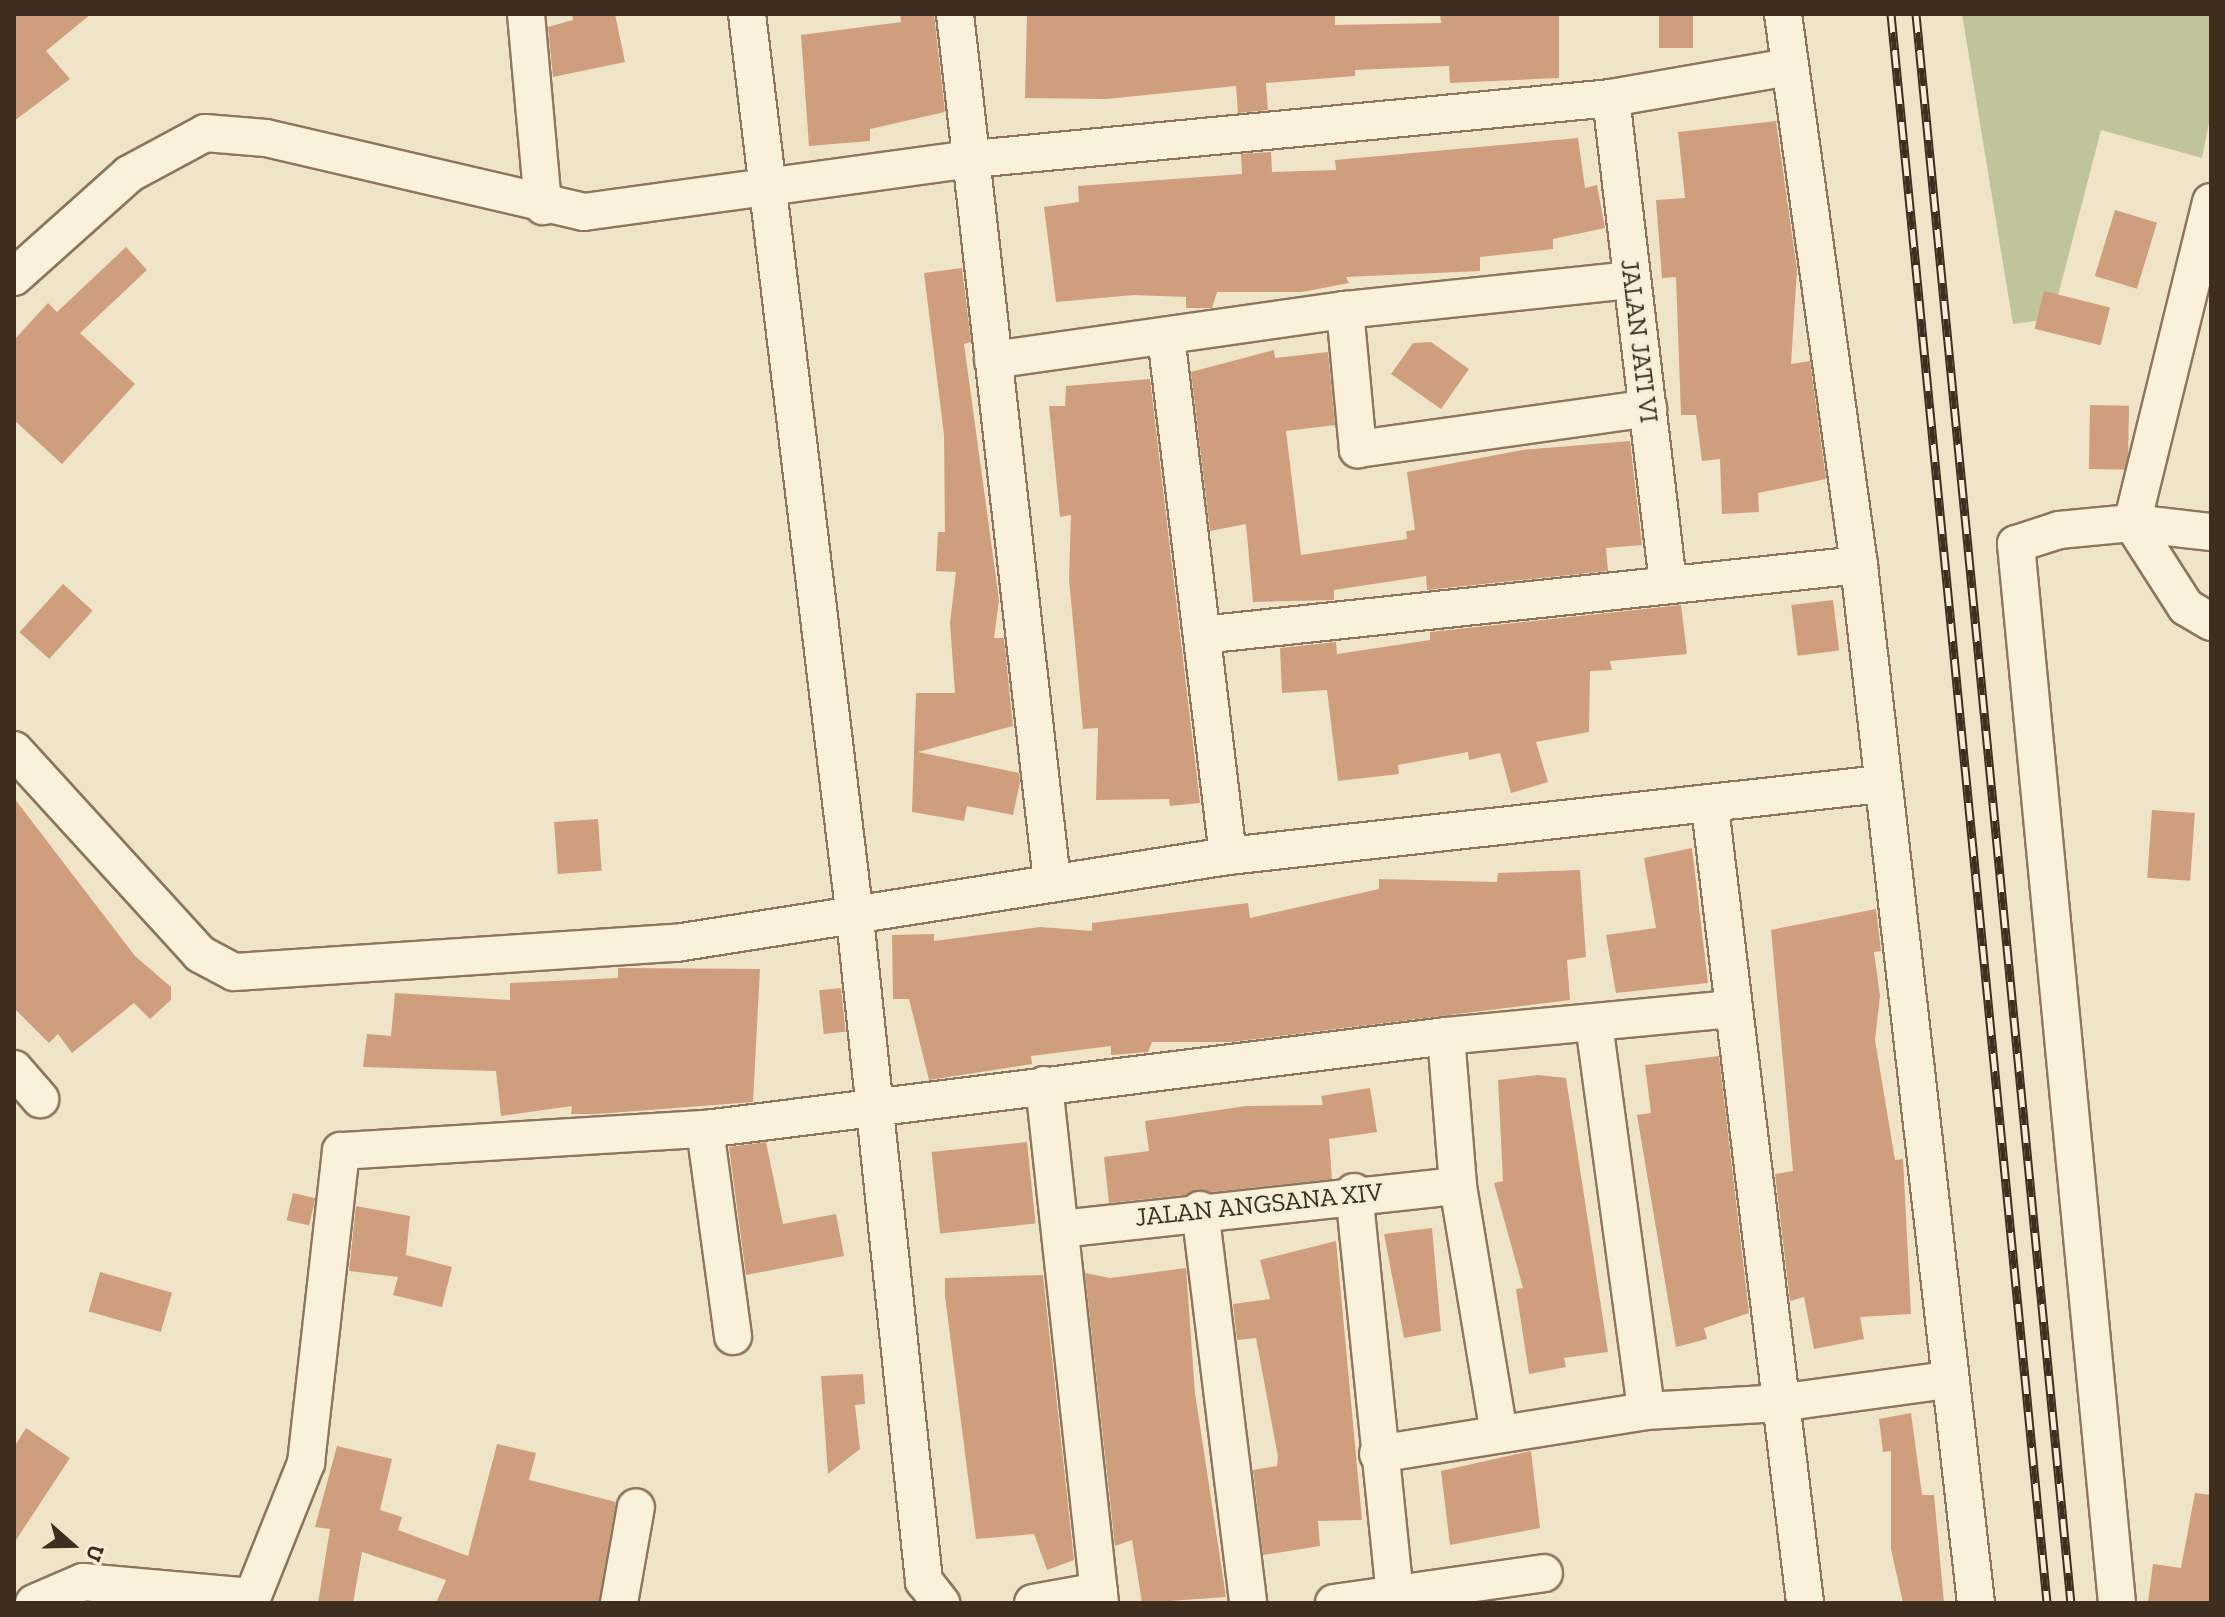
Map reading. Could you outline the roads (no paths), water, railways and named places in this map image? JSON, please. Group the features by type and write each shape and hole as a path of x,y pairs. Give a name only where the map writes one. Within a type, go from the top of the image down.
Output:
{"street":[{"path":"526,14 543,206"},
{"path":"747,14 855,918 871,1109 924,1581 941,1603"},
{"path":"955,14 1052,882"},
{"path":"1783,14 1859,565 1947,1380 1976,1603"},
{"path":"14,277 129,174 205,133 266,138 543,206 584,212 768,192 973,159 1611,98 1788,67"},
{"name":"JALAN JATI VI","path":"1611,98 1668,585"},
{"path":"2211,202 2132,523 2186,607 2211,622"},
{"path":"993,360 1345,310 1630,280"},
{"path":"1345,310 1358,449 1648,408"},
{"path":"1166,336 1228,856"},
{"path":"2117,1603 2016,544 2059,530 2132,523 2211,532"},
{"path":"1202,635 1859,565"},
{"path":"14,750 200,954 234,972 676,943 855,918 1052,882 1228,856 1710,807 1881,784"},
{"path":"1710,807 1730,1009 1805,1603"},
{"path":"14,1599 31,1603 83,1582 251,1600 280,1540 306,1463 341,1151 705,1129 1446,1036 1730,1009"},
{"path":"1594,1024 1646,1411"},
{"path":"1446,1036 1458,1186 1499,1434"},
{"path":"14,1069 40,1099"},
{"path":"1033,1603 1100,1597 1044,1085"},
{"path":"705,1129 733,1336"},
{"name":"JALAN ANGSANA XIV","path":"1061,1229 1354,1192 1458,1186"},
{"path":"1354,1192 1378,1454 1396,1601"},
{"path":"1200,1210 1248,1603"},
{"path":"1378,1454 1646,1411 1779,1403 1947,1380"},
{"path":"619,1603 636,1507"},
{"path":"1334,1603 1396,1601 1544,1573"}],"railway":[{"path":"1891,14 2047,1603"},
{"path":"1916,14 2071,1603"}]}
